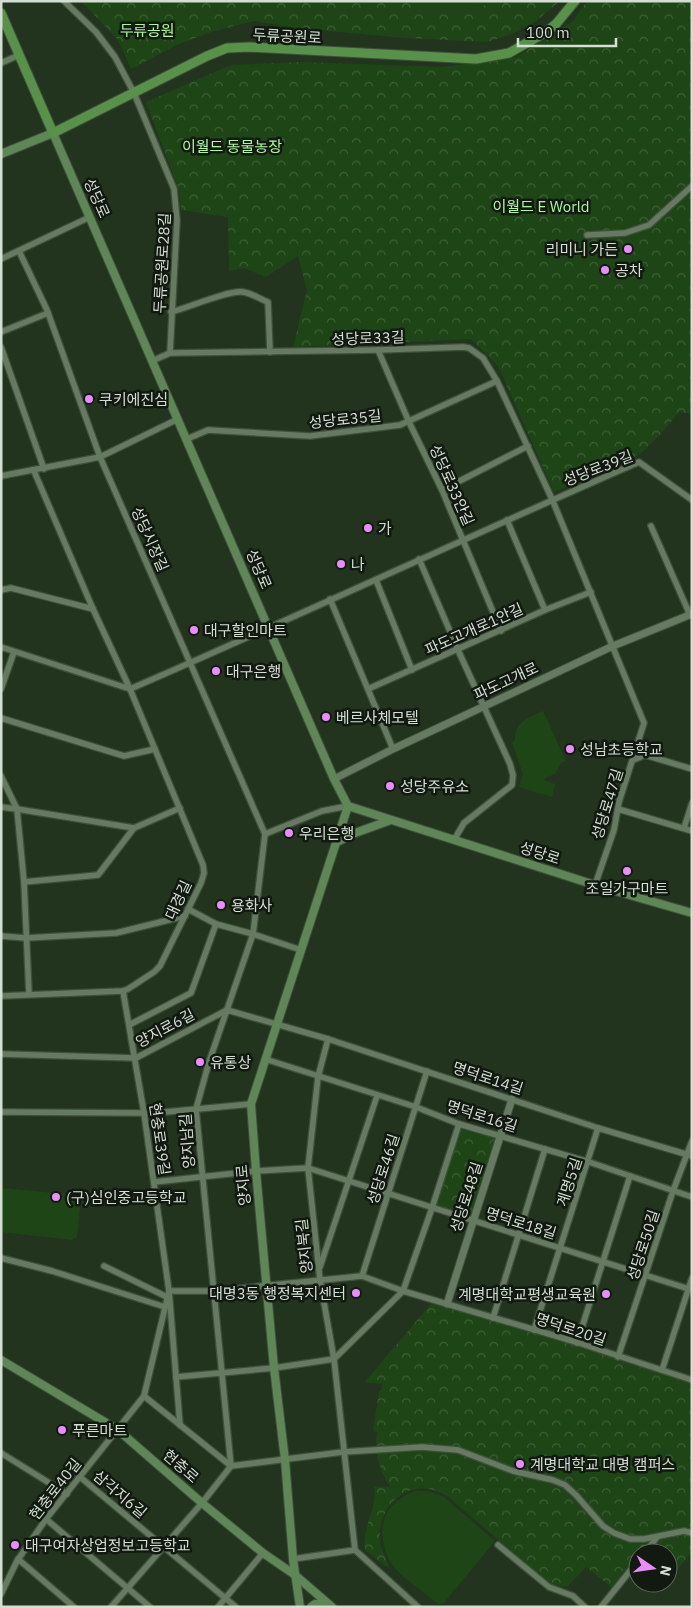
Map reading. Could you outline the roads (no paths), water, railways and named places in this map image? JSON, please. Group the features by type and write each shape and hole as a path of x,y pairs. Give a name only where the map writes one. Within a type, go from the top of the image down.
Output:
{"main road":[{"name":"두류공원로","path":"1,154 53,133 207,56 227,48 249,47 476,58 509,53 556,24 575,1"},
{"name":"성당로","path":"1,13 334,779 348,806 692,914"},
{"name":"양지로","path":"300,1607 293,1559 285,1460 274,1368 251,1104 348,806"},
{"path":"337,842 355,833 391,820"},
{"name":"현충로","path":"1,1360 117,1429 202,1503 330,1605"},
{"path":"311,1607 315,1604 330,1605"}],"street":[{"name":"두류공원로28길","path":"64,1 107,44 134,93 174,189 177,220 170,354"},
{"path":"1,63 19,56"},
{"path":"587,235 625,233 649,225 692,186"},
{"path":"1,258 19,252 90,216"},
{"name":"성당시장길","path":"19,252 48,313 100,457 265,834"},
{"path":"171,312 189,308 225,295 242,292 268,302 270,352"},
{"path":"1,332 48,313"},
{"path":"1,347 44,469"},
{"name":"성당로33길","path":"152,361 170,354 470,348 483,358 497,380 552,500 614,646"},
{"name":"성당로33안길","path":"378,350 409,422 442,490 501,631"},
{"name":"성당로35길","path":"187,438 208,430 310,436 400,425 497,380"},
{"path":"1,476 100,457 178,419"},
{"path":"442,490 528,446"},
{"name":"성당로39길","path":"269,628 462,539 639,462 692,500"},
{"name":"대경길","path":"1,996 123,991 142,981 160,966 201,883 204,873 203,865 130,689 92,609 34,471"},
{"path":"507,520 545,610"},
{"path":"651,526 691,615"},
{"path":"419,559 510,764 514,781 512,785 464,823 454,840"},
{"path":"376,580 412,670"},
{"path":"1,590 11,588 92,609"},
{"name":"파도고개로1안길","path":"368,689 545,610 591,592"},
{"path":"330,599 393,748"},
{"name":"파도고개로","path":"334,779 393,748 483,706 614,646 691,615"},
{"path":"1,647 130,689 269,628"},
{"name":"성당로47길","path":"595,885 614,830 618,809 644,723 614,646"},
{"path":"1,689 14,652"},
{"path":"1,718 124,756 155,749"},
{"path":"638,745 646,755 692,769"},
{"path":"633,760 646,755"},
{"path":"1,776 17,808 24,882 29,994"},
{"path":"684,828 692,803"},
{"path":"265,834 322,811 348,806"},
{"path":"1,807 17,808 134,828"},
{"path":"24,882 98,875 134,828 180,808"},
{"path":"618,809 692,831"},
{"name":"양지남길","path":"231,1466 196,1109 226,1010 253,934 265,834"},
{"path":"188,909 216,924 301,950"},
{"path":"1,936 26,938 116,933 185,916"},
{"path":"129,1025 191,993 216,924"},
{"name":"현충로39길","path":"123,991 136,1058 154,1182 168,1294 180,1425"},
{"path":"226,1010 277,1024"},
{"name":"양지로6길","path":"1,1054 136,1058 226,1010"},
{"name":"명덕로14길","path":"277,1024 689,1156"},
{"name":"양지북길","path":"328,1039 318,1077 308,1168 320,1280 334,1359 355,1550"},
{"name":"명덕로16길","path":"265,1059 416,1107 459,1124 589,1162 692,1197"},
{"name":"성당로46길","path":"362,1276 427,1071"},
{"path":"319,1271 377,1096"},
{"name":"성당로48길","path":"447,1304 512,1098"},
{"path":"1,1112 144,1114 251,1104"},
{"path":"176,1377 222,1374 334,1359 403,1291 459,1124"},
{"name":"계명5길","path":"534,1330 589,1162 598,1128"},
{"name":"성당로50길","path":"618,1357 674,1191 689,1156 692,1141"},
{"path":"493,1318 545,1149"},
{"name":"명덕로18길","path":"154,1182 308,1168 690,1290"},
{"path":"577,1343 630,1176"},
{"path":"1,1258 52,1271 165,1307"},
{"path":"104,1266 168,1294"},
{"name":"명덕로20길","path":"168,1294 362,1276 403,1291 577,1343 692,1380"},
{"path":"662,1370 690,1290 692,1278"},
{"name":"현충로39길","path":"117,1429 144,1396 168,1294"},
{"path":"144,1396 231,1466 343,1452 422,1447 458,1450 513,1471 553,1480 565,1485 604,1526 614,1533 630,1539 657,1538 684,1532 692,1533"},
{"name":"현충로40길","path":"1,1594 18,1559 117,1429"},
{"path":"1,1453 67,1494"},
{"path":"111,1607 202,1503 231,1466"},
{"name":"삼각지6길","path":"80,1477 236,1607"},
{"path":"46,1520 150,1607"},
{"path":"653,1543 657,1538"},
{"path":"498,1545 549,1587 573,1596 585,1607"},
{"path":"293,1559 355,1550 418,1607"},
{"path":"218,1607 263,1553"},
{"path":"18,1559 74,1607"},
{"path":"601,1607 628,1573"}],"place":[{"name":"리미니 가든","path":"628,249"},
{"name":"공차","path":"605,270"},
{"name":"쿠키에진심","path":"89,399"},
{"name":"가","path":"368,528"},
{"name":"나","path":"341,564"},
{"name":"대구할인마트","path":"194,630"},
{"name":"대구은행","path":"216,671"},
{"name":"베르사체모텔","path":"326,717"},
{"name":"성남초등학교","path":"570,749"},
{"name":"성당주유소","path":"390,786"},
{"name":"우리은행","path":"289,833"},
{"name":"조일가구마트","path":"627,871"},
{"name":"용화사","path":"221,905"},
{"name":"유통상","path":"200,1062"},
{"name":"(구)심인중고등학교","path":"56,1197"},
{"name":"대명3동 행정복지센터","path":"356,1293"},
{"name":"계명대학교평생교육원","path":"606,1294"},
{"name":"푸른마트","path":"62,1430"},
{"name":"계명대학교 대명 캠퍼스","path":"520,1464"},
{"name":"대구여자상업정보고등학교","path":"15,1545"}],"park label":[{"name":"두류공원","path":"147,30"},
{"name":"이월드 동물농장","path":"232,146"},
{"name":"이월드 E World","path":"541,206"}]}
